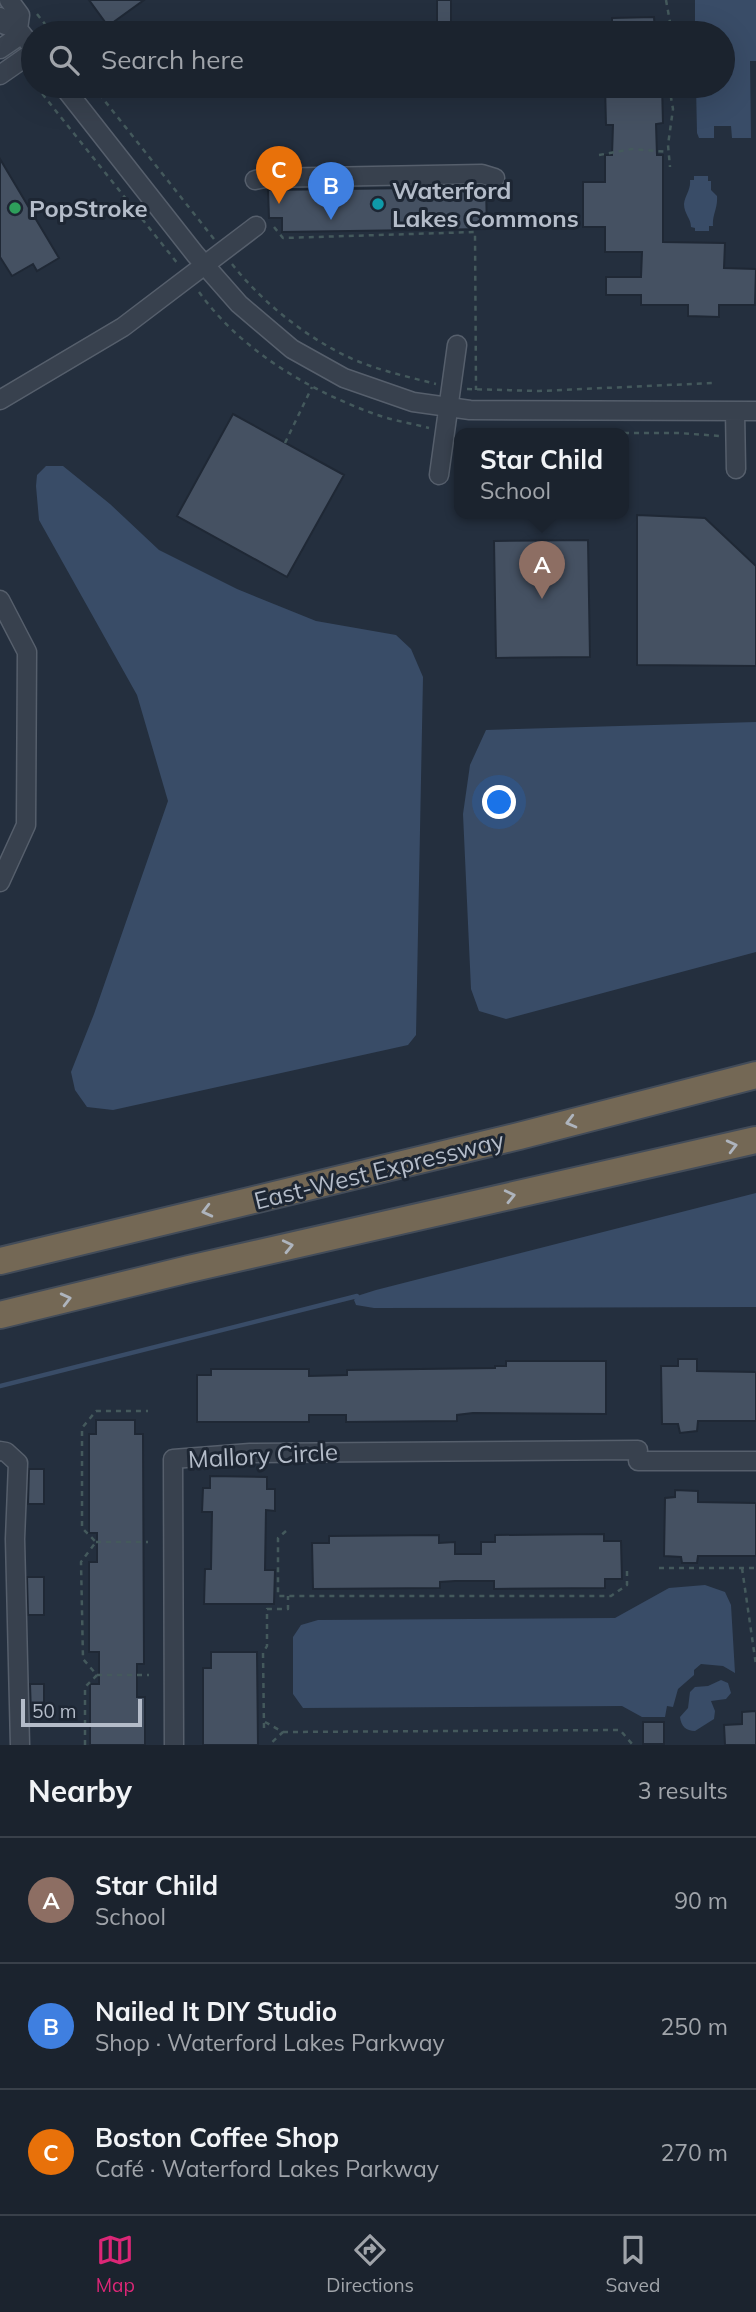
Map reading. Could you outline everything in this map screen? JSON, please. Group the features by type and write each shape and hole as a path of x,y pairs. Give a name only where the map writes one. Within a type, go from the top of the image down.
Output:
{"highway":[{"name":"East-West Expressway","path":"0,1261 506,1139 756,1075"},
{"path":"0,1315 189,1269 756,1140"}],"street":[{"path":"9,0 22,21"},
{"path":"0,17 5,25 21,37"},
{"path":"0,50 21,43"},
{"path":"0,75 21,49"},
{"path":"73,98 205,265 262,326 309,360 377,391 450,409 550,412 756,411"},
{"path":"255,180 482,174 495,178"},
{"path":"0,400 123,327 262,223"},
{"path":"439,475 457,345"},
{"path":"735,411 736,469"},
{"path":"0,600 27,652 26,825 0,882"},
{"path":"0,1451 6,1452 18,1463 9,1660 20,1745"},
{"name":"Mallory Circle","path":"174,1745 173,1459 250,1452 638,1455 756,1461"}],"path":[{"path":"666,0 670,21"},
{"path":"35,11 43,21"},
{"path":"103,98 216,240 222,253 236,270 288,320 344,355 397,374 476,390 539,391 712,383"},
{"path":"670,167 668,152 673,109 671,98"},
{"path":"599,155 632,149 668,152"},
{"path":"262,223 284,238 475,232 476,390"},
{"path":"285,443 312,387"},
{"path":"629,433 679,433 736,439"},
{"path":"148,1411 96,1411 82,1428 82,1528 96,1542 148,1542"},
{"path":"286,1531 278,1538 278,1595 611,1595 627,1585 627,1567"},
{"path":"96,1542 81,1562 83,1659 97,1675"},
{"path":"659,1568 756,1568"},
{"path":"742,1568 756,1665"},
{"path":"264,1728 263,1653 267,1646 267,1609 288,1609 288,1595"},
{"path":"85,1745 85,1687 97,1675 149,1675"},
{"path":"264,1721 282,1732 620,1730 633,1745"},
{"path":"269,1745 282,1732"}],"water":[{"path":"695,0 756,0 756,61 750,61 751,138 732,138 731,126 714,126 714,138 699,138 696,98 735,98 735,21 695,21"},
{"path":"694,176 708,176 711,190 717,196 713,226 709,226 709,231 695,231 685,211 684,204 690,180 694,180"},
{"path":"46,466 63,466 110,504 159,550 237,589 316,621 396,635 411,649 423,677 416,1035 408,1045 113,1110 87,1107 75,1090 71,1072 94,1014 168,801 137,695 39,520 37,475"},
{"path":"756,722 756,952 506,1019 479,1011 471,989 463,814 470,765 486,730"},
{"path":"756,1193 756,1307 374,1308 356,1305 354,1300 357,1296 376,1290"},
{"path":"705,1585 725,1592 731,1605 735,1673 723,1666 701,1664 694,1670 694,1675 678,1689 673,1707 667,1706 665,1717 642,1717 622,1706 303,1708 293,1694 293,1637 301,1625 318,1620 615,1618 669,1588"},
{"path":"721,1680 728,1683 731,1693 726,1699 711,1701 715,1711 714,1719 695,1731 687,1729 680,1717 688,1708 690,1692 695,1687 708,1686"}],"building":[{"path":"89,0 144,0 115,21 104,21"},
{"path":"437,0 451,0 451,21 437,21"},
{"path":"654,17 654,21 612,21 612,18"},
{"path":"605,98 662,98 663,123 656,124 657,155 663,155 663,242 725,243 724,268 756,269 755,305 719,305 719,317 688,316 688,305 641,305 641,295 606,295 606,277 641,277 642,252 605,252 605,227 583,227 583,182 605,182 605,155 612,155 613,125 606,125"},
{"name":"PopStroke","path":"0,159 59,258 37,271 33,264 12,276 0,257"},
{"name":"Waterford Lakes Commons","path":"486,187 487,229 282,232 282,218 269,218 268,190"},
{"path":"233,414 344,475 287,577 177,516"},
{"path":"637,515 705,518 756,566 756,666 637,665"},
{"path":"588,540 590,657 496,658 494,541"},
{"path":"678,1359 697,1359 697,1371 756,1372 756,1421 698,1421 697,1431 680,1433 678,1424 662,1424 661,1366 678,1366"},
{"path":"506,1361 606,1361 606,1414 473,1413 457,1415 457,1421 346,1422 346,1415 309,1415 309,1422 197,1422 197,1375 211,1375 211,1369 309,1369 309,1376 347,1375 347,1370 495,1368 506,1366"},
{"path":"96,1420 135,1420 135,1434 143,1434 144,1664 137,1664 137,1697 145,1697 145,1745 90,1745 90,1684 99,1684 99,1652 89,1652 89,1562 97,1562 97,1533 89,1533 89,1434 96,1434"},
{"path":"29,1469 44,1469 44,1504 28,1504"},
{"path":"210,1476 267,1477 267,1489 275,1489 275,1511 266,1510 265,1570 275,1570 274,1604 204,1604 205,1569 211,1569 212,1512 202,1512 203,1488 210,1488"},
{"path":"675,1490 698,1491 698,1502 756,1503 756,1556 698,1556 697,1563 682,1563 681,1557 664,1556 665,1498 675,1497"},
{"path":"604,1534 604,1541 621,1541 622,1579 605,1579 605,1588 494,1589 494,1581 455,1581 440,1582 440,1588 313,1589 312,1543 329,1543 329,1536 439,1535 439,1543 455,1542 455,1554 481,1554 481,1542 495,1542 495,1535"},
{"path":"27,1577 44,1577 44,1615 28,1615"},
{"path":"211,1652 257,1652 258,1745 203,1745 203,1668 211,1668"},
{"path":"30,1684 44,1684 44,1714 31,1714"},
{"path":"756,1711 756,1745 725,1745 724,1725 742,1724 742,1712"},
{"path":"643,1722 664,1722 664,1744 643,1744"}],"waterway":[{"path":"0,1386 357,1296"}],"place":[{"name":"Boston Coffee Shop","path":"279,204"},
{"name":"Waterford Lakes Commons","path":"378,204"},
{"name":"PopStroke","path":"15,208"},
{"name":"Nailed It DIY Studio","path":"331,220"},
{"name":"Star Child","path":"542,599"}]}
